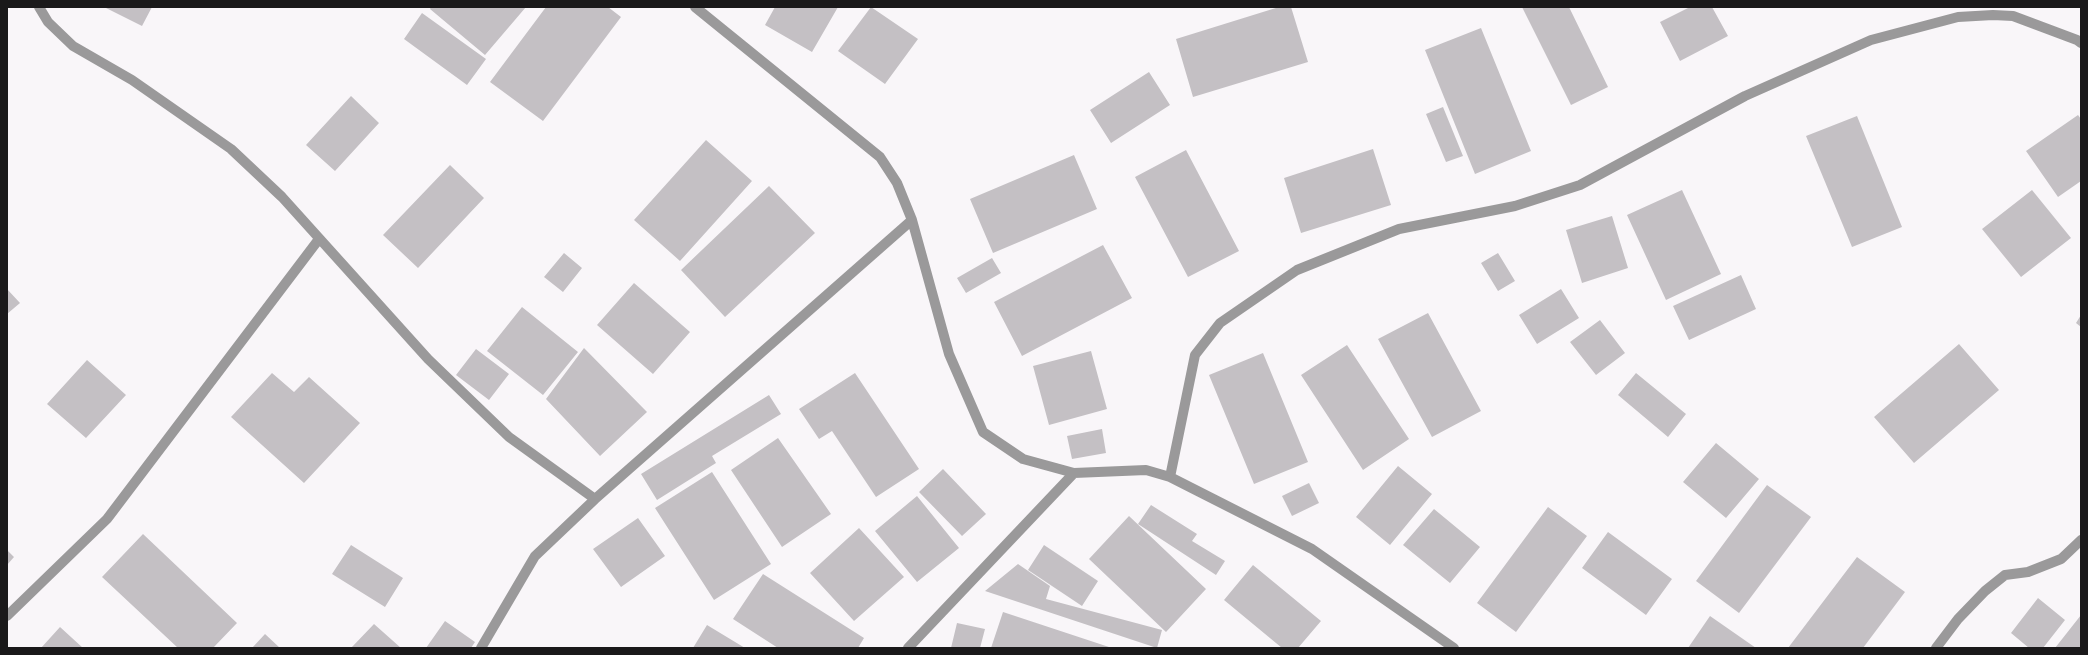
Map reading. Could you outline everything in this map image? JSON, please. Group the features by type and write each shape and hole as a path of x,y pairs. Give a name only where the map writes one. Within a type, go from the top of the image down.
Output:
{"street":[{"path":"39,7 48,22 73,46 132,80 231,149 282,197 428,359 504,432 595,499"},
{"path":"695,7 880,157 897,183 912,220 949,354 983,432 1023,459 1074,474 1146,470 1170,477 1312,549 1454,648"},
{"path":"1993,15 2001,7"},
{"path":"1170,477 1195,355 1220,323 1298,270 1399,229 1515,206 1580,185 1745,96 1871,40 1958,17 1993,15 2013,16 2077,40 2081,43"},
{"path":"481,648 534,556 595,499 912,220"},
{"path":"7,616 107,519 319,239"},
{"path":"908,648 1074,474"},
{"path":"1936,648 1958,618 1984,591 2005,576 2028,572 2061,559 2081,540"}],"building":[{"path":"104,7 152,7 142,26"},
{"path":"431,7 526,7 485,55 430,9"},
{"path":"546,7 608,7 621,17 543,121 490,82"},
{"path":"775,7 838,7 812,52 765,25"},
{"path":"871,7 918,39 885,84 838,51"},
{"path":"1279,7 1291,7 1308,62 1193,97 1176,39"},
{"path":"1522,7 1569,7 1608,87 1571,105"},
{"path":"1690,7 1712,7 1728,36 1680,61 1660,22"},
{"path":"422,13 486,59 467,85 404,39"},
{"path":"1481,28 1531,151 1475,174 1425,50"},
{"path":"1149,72 1170,105 1111,143 1090,110"},
{"path":"351,96 379,123 335,171 306,145"},
{"path":"1443,107 1463,156 1446,162 1426,114"},
{"path":"2078,115 2081,119 2081,181 2058,197 2026,151"},
{"path":"1857,116 1902,227 1852,247 1806,136"},
{"path":"706,140 752,181 680,261 634,220"},
{"path":"1373,149 1391,205 1301,233 1284,178"},
{"path":"1186,150 1239,251 1188,277 1135,177"},
{"path":"1074,155 1097,209 993,253 970,199"},
{"path":"450,165 484,198 418,268 383,235"},
{"path":"769,186 815,233 725,317 681,270"},
{"path":"1682,190 1721,274 1666,300 1627,215"},
{"path":"2032,190 2071,238 2021,277 1982,229"},
{"path":"1612,216 1628,268 1582,283 1566,230"},
{"path":"1103,245 1132,298 1022,356 994,302"},
{"path":"564,253 582,268 563,292 544,277"},
{"path":"1498,253 1515,281 1498,291 1481,263"},
{"path":"992,258 1001,273 966,293 957,278"},
{"path":"1741,275 1756,309 1689,340 1673,306"},
{"path":"634,283 690,332 653,374 597,325"},
{"path":"7,289 20,303 7,314"},
{"path":"1561,289 1579,318 1537,344 1519,315"},
{"path":"522,307 578,352 543,395 487,351"},
{"path":"1428,313 1481,411 1432,437 1378,339"},
{"path":"2081,315 2081,327 2076,323"},
{"path":"1600,320 1625,353 1596,375 1570,342"},
{"path":"1959,344 1999,390 1914,463 1874,417"},
{"path":"1347,345 1409,439 1363,470 1301,375"},
{"path":"584,348 647,412 600,456 546,399"},
{"path":"476,349 509,374 489,400 456,375"},
{"path":"1091,351 1107,409 1049,425 1033,366"},
{"path":"1263,353 1308,462 1254,484 1209,375"},
{"path":"87,360 126,395 86,438 47,404"},
{"path":"272,373 294,392 309,377 360,423 304,483 231,417"},
{"path":"855,373 919,469 876,497 832,431 819,439 799,409"},
{"path":"1636,373 1686,414 1668,437 1618,395"},
{"path":"769,395 781,414 712,456 716,463 657,500 641,474"},
{"path":"1102,429 1106,453 1072,459 1067,436"},
{"path":"778,438 831,514 782,547 731,470"},
{"path":"1716,443 1759,479 1726,518 1683,482"},
{"path":"1398,466 1432,494 1390,545 1356,517"},
{"path":"943,469 986,514 962,536 919,492"},
{"path":"712,472 771,564 714,600 655,508"},
{"path":"1309,483 1319,503 1292,516 1282,496"},
{"path":"1767,485 1811,517 1739,613 1696,581"},
{"path":"917,496 959,548 917,582 875,531"},
{"path":"1151,505 1197,534 1192,541 1225,561 1216,575 1138,524"},
{"path":"1548,507 1587,536 1516,632 1477,603"},
{"path":"1434,509 1480,547 1450,583 1403,545"},
{"path":"1129,516 1206,589 1166,632 1089,559"},
{"path":"638,518 665,556 621,587 593,549"},
{"path":"859,528 904,577 854,621 810,573"},
{"path":"1608,532 1672,579 1646,615 1582,568"},
{"path":"143,534 237,623 213,648 178,648 102,577"},
{"path":"351,545 403,578 385,607 332,574"},
{"path":"1044,545 1098,581 1082,606 1028,570"},
{"path":"7,550 14,557 7,565"},
{"path":"1857,557 1905,592 1863,648 1788,648"},
{"path":"1018,564 1050,586 1046,599 1162,630 1157,648 985,591"},
{"path":"1253,565 1321,621 1298,648 1282,648 1224,600"},
{"path":"763,574 864,638 858,648 778,648 733,619"},
{"path":"2038,598 2065,620 2043,648 2029,648 2011,633"},
{"path":"1003,612 1112,648 991,648"},
{"path":"2081,615 2081,648 2055,648"},
{"path":"1710,616 1756,648 1688,648"},
{"path":"445,621 475,642 471,648 426,648"},
{"path":"957,623 985,629 980,648 951,648"},
{"path":"374,624 401,648 351,648"},
{"path":"707,625 745,648 693,648"},
{"path":"60,627 83,648 41,648"},
{"path":"265,634 280,648 252,648"}]}
